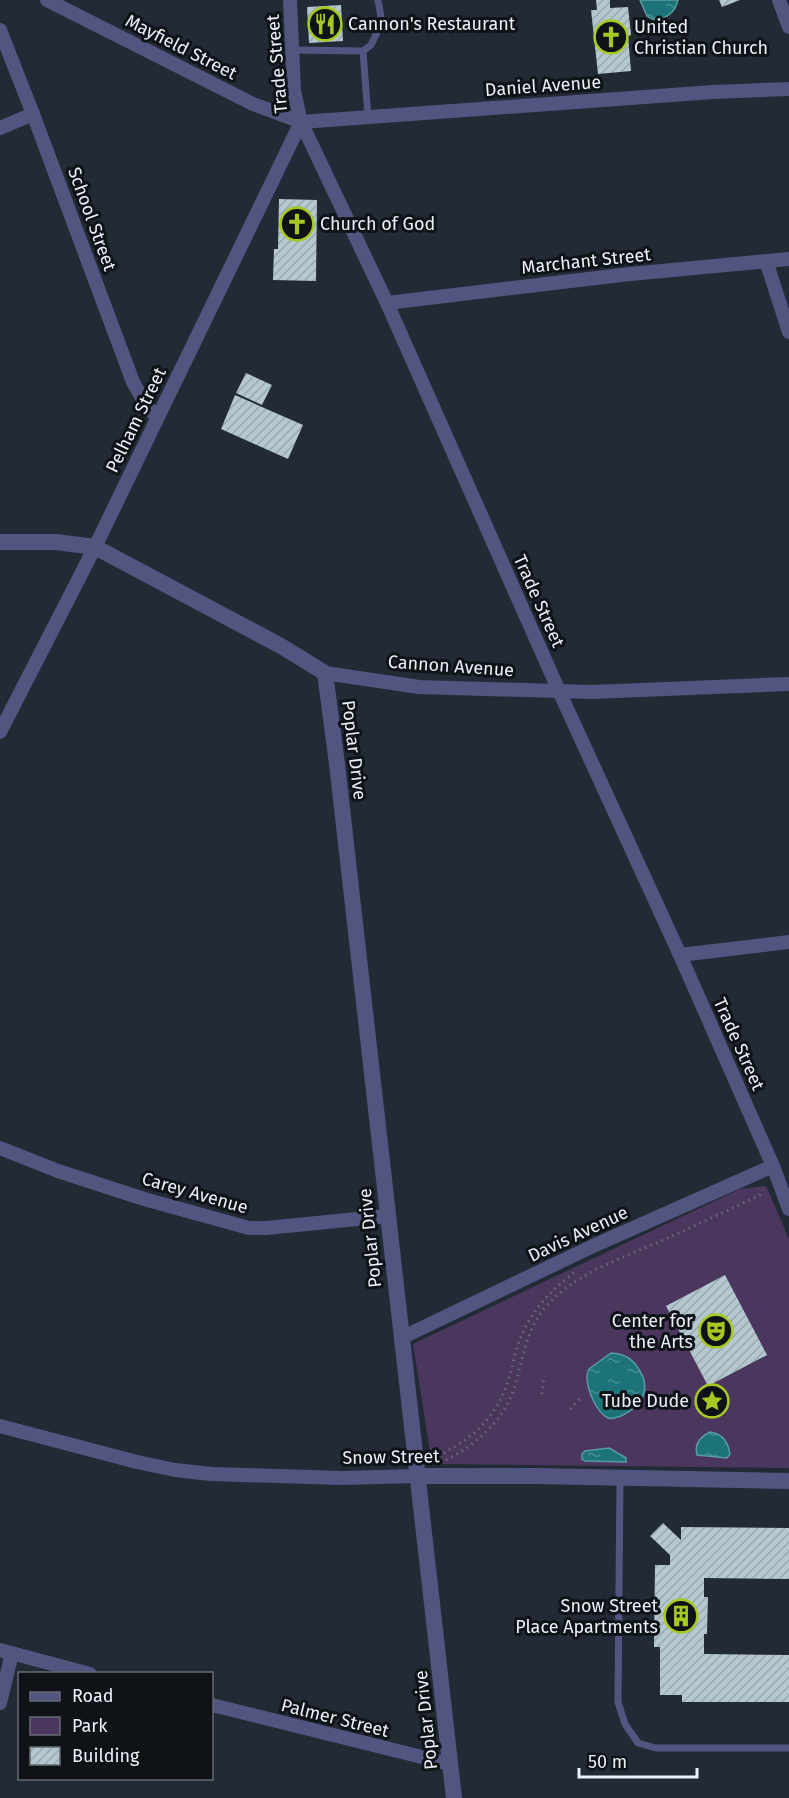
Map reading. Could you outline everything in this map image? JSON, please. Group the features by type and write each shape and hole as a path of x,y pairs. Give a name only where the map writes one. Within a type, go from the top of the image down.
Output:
{"street":[{"name":"Mayfield Street","path":"47,0 253,104 301,122"},
{"name":"Trade Street","path":"290,0 294,91 301,122 387,303 559,692 680,955 773,1166 789,1209"},
{"path":"779,0 789,27"},
{"name":"School Street","path":"0,30 133,382 146,405 157,417"},
{"name":"Daniel Avenue","path":"301,122 713,92 789,89"},
{"path":"0,128 33,114"},
{"name":"Pelham Street","path":"0,732 95,547 301,122"},
{"name":"Marchant Street","path":"387,303 630,274 789,259"},
{"path":"766,261 789,332"},
{"name":"Cannon Avenue","path":"0,542 56,542 95,547 281,646 325,673 419,687 559,692 789,684"},
{"name":"Poplar Drive","path":"325,673 454,1798"},
{"path":"680,955 789,942"},
{"name":"Carey Avenue","path":"0,1148 58,1171 249,1228 388,1216"},
{"name":"Davis Avenue","path":"401,1338 600,1243 773,1166"},
{"name":"Snow Street","path":"0,1426 137,1462 175,1470 211,1474 342,1478 418,1476 789,1481"},
{"path":"0,1703 6,1652 82,1672"},
{"name":"Palmer Street","path":"213,1705 450,1764"}],"lane":[{"path":"292,50 363,51 371,45 382,22 378,0"},
{"path":"363,51 368,117"},
{"path":"620,1478 618,1702 625,1724 638,1743 656,1748 789,1748"}],"path":[{"path":"575,1272 540,1302 527,1323 519,1340 508,1386 481,1427 468,1439 430,1464 442,1462 463,1451 485,1433 506,1405 515,1388 527,1340 543,1310 565,1289 601,1268 760,1196 763,1190 756,1190"},
{"path":"714,1209 717,1215"},
{"path":"670,1229 674,1235"},
{"path":"624,1250 627,1256"},
{"path":"598,1262 601,1268"},
{"path":"560,1283 565,1289"},
{"path":"519,1340 527,1340"},
{"path":"515,1355 522,1357"},
{"path":"511,1373 518,1375"},
{"path":"542,1395 544,1376"},
{"path":"570,1409 582,1396"}],"green space":[{"path":"766,1186 789,1239 789,1468 432,1464 413,1344 740,1189"}],"water":[{"path":"640,0 678,0 670,14 654,20 647,16"},
{"path":"611,1353 623,1355 633,1361 642,1375 645,1389 640,1402 635,1407 611,1419 603,1415 596,1405 591,1396 587,1376 589,1369"},
{"path":"710,1432 722,1437 726,1442 730,1454 727,1458 697,1455 696,1447 699,1441"},
{"path":"609,1448 626,1458 626,1462 582,1459 585,1451"}],"building":[{"name":"United Christian Church","path":"596,0 610,0 610,8 628,7 631,71 598,74 591,10 597,10"},
{"path":"719,0 740,0 722,7"},
{"name":"Cannon's Restaurant","path":"341,5 343,41 309,43 307,7"},
{"name":"Church of God","path":"279,199 317,200 316,281 273,280 274,249 278,249"},
{"path":"246,373 272,385 262,405 236,393"},
{"path":"235,395 303,425 288,459 221,429"},
{"name":"Center for the Arts","path":"725,1275 767,1355 708,1386 666,1306"},
{"name":"Snow Street Place Apartments","path":"663,1523 681,1540 681,1527 789,1528 789,1579 704,1578 704,1597 708,1597 704,1654 789,1655 789,1702 682,1702 682,1695 660,1695 660,1647 654,1647 655,1565 670,1565 670,1555 650,1536"}],"place":[{"name":"Cannon's Restaurant","path":"325,24"},
{"name":"United Christian Church","path":"611,37"},
{"name":"Church of God","path":"297,224"},
{"name":"Center for the Arts","path":"716,1331"},
{"name":"Tube Dude","path":"712,1401"},
{"name":"Snow Street Place Apartments","path":"681,1616"}]}
